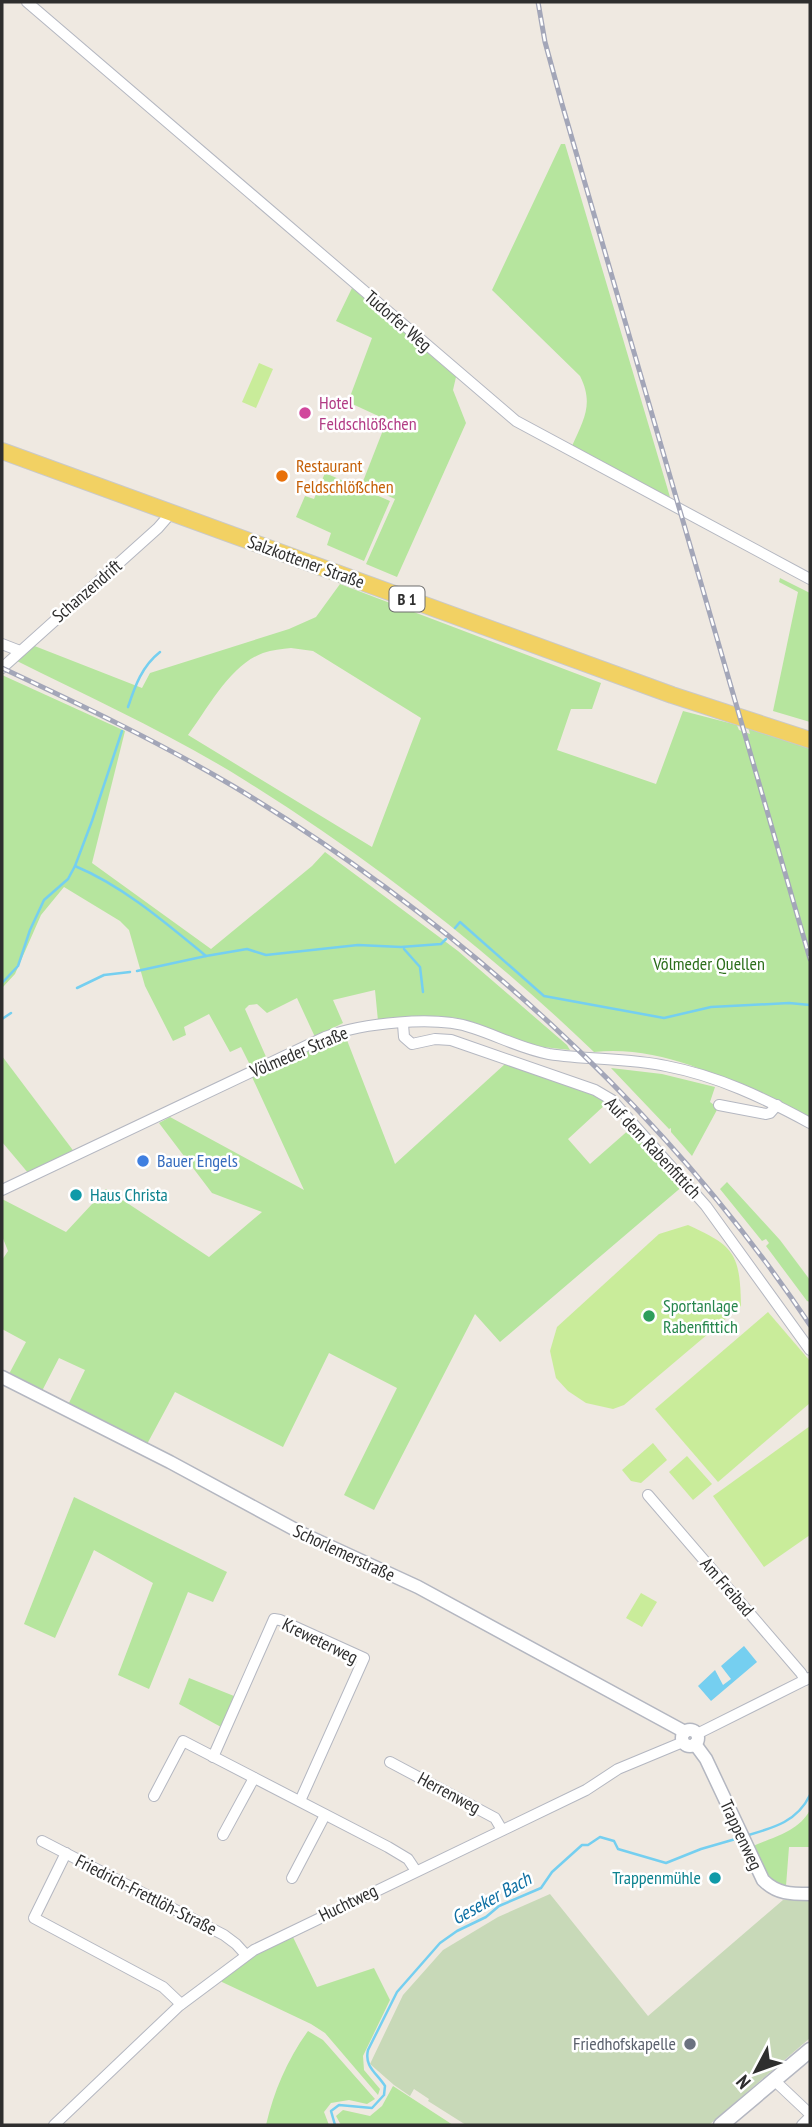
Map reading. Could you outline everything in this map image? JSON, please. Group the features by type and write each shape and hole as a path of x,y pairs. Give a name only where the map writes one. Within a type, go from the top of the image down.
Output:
{"main road":[{"name":"Salzkottener Straße","path":"2,451 672,695 810,740"},
{"path":"722,2125 810,2050"}],"street":[{"name":"Tudorfer Weg","path":"27,2 516,421 810,579"},
{"name":"Schanzendrift","path":"2,668 159,528 171,513"},
{"path":"2,644 20,651"},
{"name":"Völmeder Straße","path":"2,1190 325,1037 353,1028 449,1022 545,1053 667,1066 740,1087 810,1123"},
{"name":"Auf dem Rabenfittich","path":"403,1024 404,1037 412,1044 435,1039 451,1041 595,1090 612,1100 706,1206 810,1350"},
{"path":"719,1105 766,1114 777,1105"},
{"name":"Schorlemerstraße","path":"2,1377 170,1462 305,1535 418,1587 690,1738"},
{"name":"Am Freibad","path":"648,1495 807,1679"},
{"name":"Kreweterweg","path":"214,1757 274,1619 364,1658 300,1801"},
{"name":"Huchtweg","path":"54,2125 181,2004 246,1955 300,1926 586,1790 618,1769 690,1738 807,1679"},
{"name":"Trappenweg","path":"690,1738 706,1759 757,1870 772,1889 785,1893 810,1894"},
{"path":"154,1796 183,1741 408,1859 416,1871"},
{"name":"Herrenweg","path":"390,1762 495,1818 502,1830"},
{"path":"223,1835 254,1778"},
{"path":"292,1878 325,1815"},
{"name":"Friedrich-Frettlöh-Straße","path":"42,1841 224,1935 246,1955"},
{"path":"66,1853 34,1918 156,1983 181,2004"},
{"path":"775,2081 810,2115 802,2125"}],"green space":[{"path":"561,144 565,144 670,497 572,446 587,403 580,376 492,290"},
{"path":"352,288 456,377 453,390 466,423 397,577 366,564 395,499 362,484 387,420 348,402 372,338 336,321"},
{"path":"259,363 273,369 256,408 242,402"},
{"path":"325,473 390,501 364,561 327,545 331,533 296,517 305,496 314,499"},
{"path":"780,578 810,593 810,722 773,711 798,592 779,582"},
{"name":"Völmeder Quellen","path":"340,584 601,683 592,709 571,709 557,750 656,784 683,711 737,725 739,730 750,734 748,727 810,749 810,1121 733,1083 679,1062 623,1051 594,1052 470,942 338,842 246,781 190,748 15,660 32,645 142,688 150,673 289,629 316,617","holes":["291,648 313,651 421,718 372,847 188,735 230,677 251,659 273,650"]},
{"path":"2,675 125,731 92,863 211,949 312,866 325,852 458,951 570,1050 515,1040 458,1018 378,1021 375,990 333,1000 343,1023 315,1037 297,998 267,1013 257,1004 249,1005 245,1009 267,1059 251,1067 241,1047 230,1052 209,1014 184,1027 186,1035 173,1041 145,986 129,930 120,921 64,887 41,915 15,974 2,988"},
{"path":"345,1035 395,1164 505,1064 602,1098 606,1104 568,1139 590,1164 631,1128 684,1185 500,1342 475,1314 374,1510 344,1495 397,1388 329,1353 283,1447 175,1392 146,1446 67,1407 85,1370 59,1358 42,1391 9,1374 26,1342 2,1329 2,1260 8,1251 2,1236 2,1199 66,1232 106,1189 209,1257 262,1212 212,1193 159,1123 170,1117 304,1190 252,1077"},
{"path":"2,1056 75,1153 29,1174 2,1142"},
{"path":"611,1068 662,1074 715,1087 710,1102 718,1108 692,1156 671,1132 671,1128 669,1129"},
{"path":"727,1182 780,1240 810,1280 810,1302 766,1246 769,1243 766,1239 762,1241 720,1189"},
{"name":"Sportanlage Rabenfittich","path":"688,1225 716,1239 731,1254 739,1274 741,1306 624,1405 613,1409 586,1403 568,1391 556,1378 550,1351 557,1327 659,1234"},
{"path":"768,1312 810,1361 810,1403 718,1482 655,1409"},
{"path":"810,1426 810,1535 764,1567 713,1496"},
{"path":"653,1443 667,1460 641,1483 631,1481 622,1470"},
{"path":"687,1456 712,1484 693,1500 669,1472"},
{"path":"74,1497 227,1572 213,1602 188,1592 149,1689 118,1675 153,1583 94,1550 55,1638 24,1624"},
{"path":"641,1593 657,1602 642,1627 626,1618"},
{"path":"189,1678 234,1696 221,1727 179,1704"},
{"path":"810,1810 810,1847 789,1847 786,1886 779,1884 769,1876 753,1846 793,1828"},
{"path":"550,1894 648,2016 783,1900 810,1899 810,2038 709,2125 466,2125 414,2089 410,2096 370,2064 403,1995 443,1950 498,1917"},
{"path":"292,1935 317,1987 374,1968 390,2000 363,2056 364,2070 380,2089 378,2095 325,2033 222,1982 221,1979 252,1955"},
{"path":"308,2031 323,2040 375,2099 367,2104 349,2100 331,2103 324,2112 329,2125 266,2125 282,2076"},
{"path":"393,2086 453,2125 341,2125 336,2116 343,2110 370,2116 382,2106"}],"water":[{"path":"744,1646 757,1662 711,1701 698,1686 715,1670 723,1685 731,1679 721,1666"}],"waterway":[{"path":"128,707 144,670 160,652"},
{"path":"2,983 18,966 44,900 68,879 75,866 122,731"},
{"path":"75,866 127,895 206,956 247,949 266,955 358,945 401,947 441,944 446,939"},
{"path":"455,928 460,922 544,996 664,1018 711,1007 789,1003 810,1005"},
{"path":"404,949 420,967 423,992"},
{"path":"137,971 206,956"},
{"path":"77,988 104,975 130,972"},
{"path":"2,1019 11,1013"},
{"name":"Geseker Bach","path":"745,1836 774,1827 791,1818 810,1795"},
{"name":"Geseker Bach","path":"335,2125 331,2111 339,2105 372,2108 384,2095 385,2086 368,2061 368,2050 397,1992 440,1943 486,1917 499,1906 541,1888 552,1872 582,1845 588,1845 600,1837 614,1841 618,1849 666,1863 739,1838"}],"railway":[{"path":"538,2 545,42 562,104 810,959"},
{"path":"2,668 148,739 233,786 316,839 397,896 476,958 551,1024 623,1094 690,1168 753,1245 810,1325"}],"place":[{"name":"Hotel Feldschlößchen","path":"305,413"},
{"name":"Restaurant Feldschlößchen","path":"282,476"},
{"name":"Bauer Engels","path":"143,1161"},
{"name":"Haus Christa","path":"76,1195"},
{"name":"Sportanlage Rabenfittich","path":"649,1316"},
{"name":"Trappenmühle","path":"715,1878"},
{"name":"Friedhofskapelle","path":"690,2044"}]}
